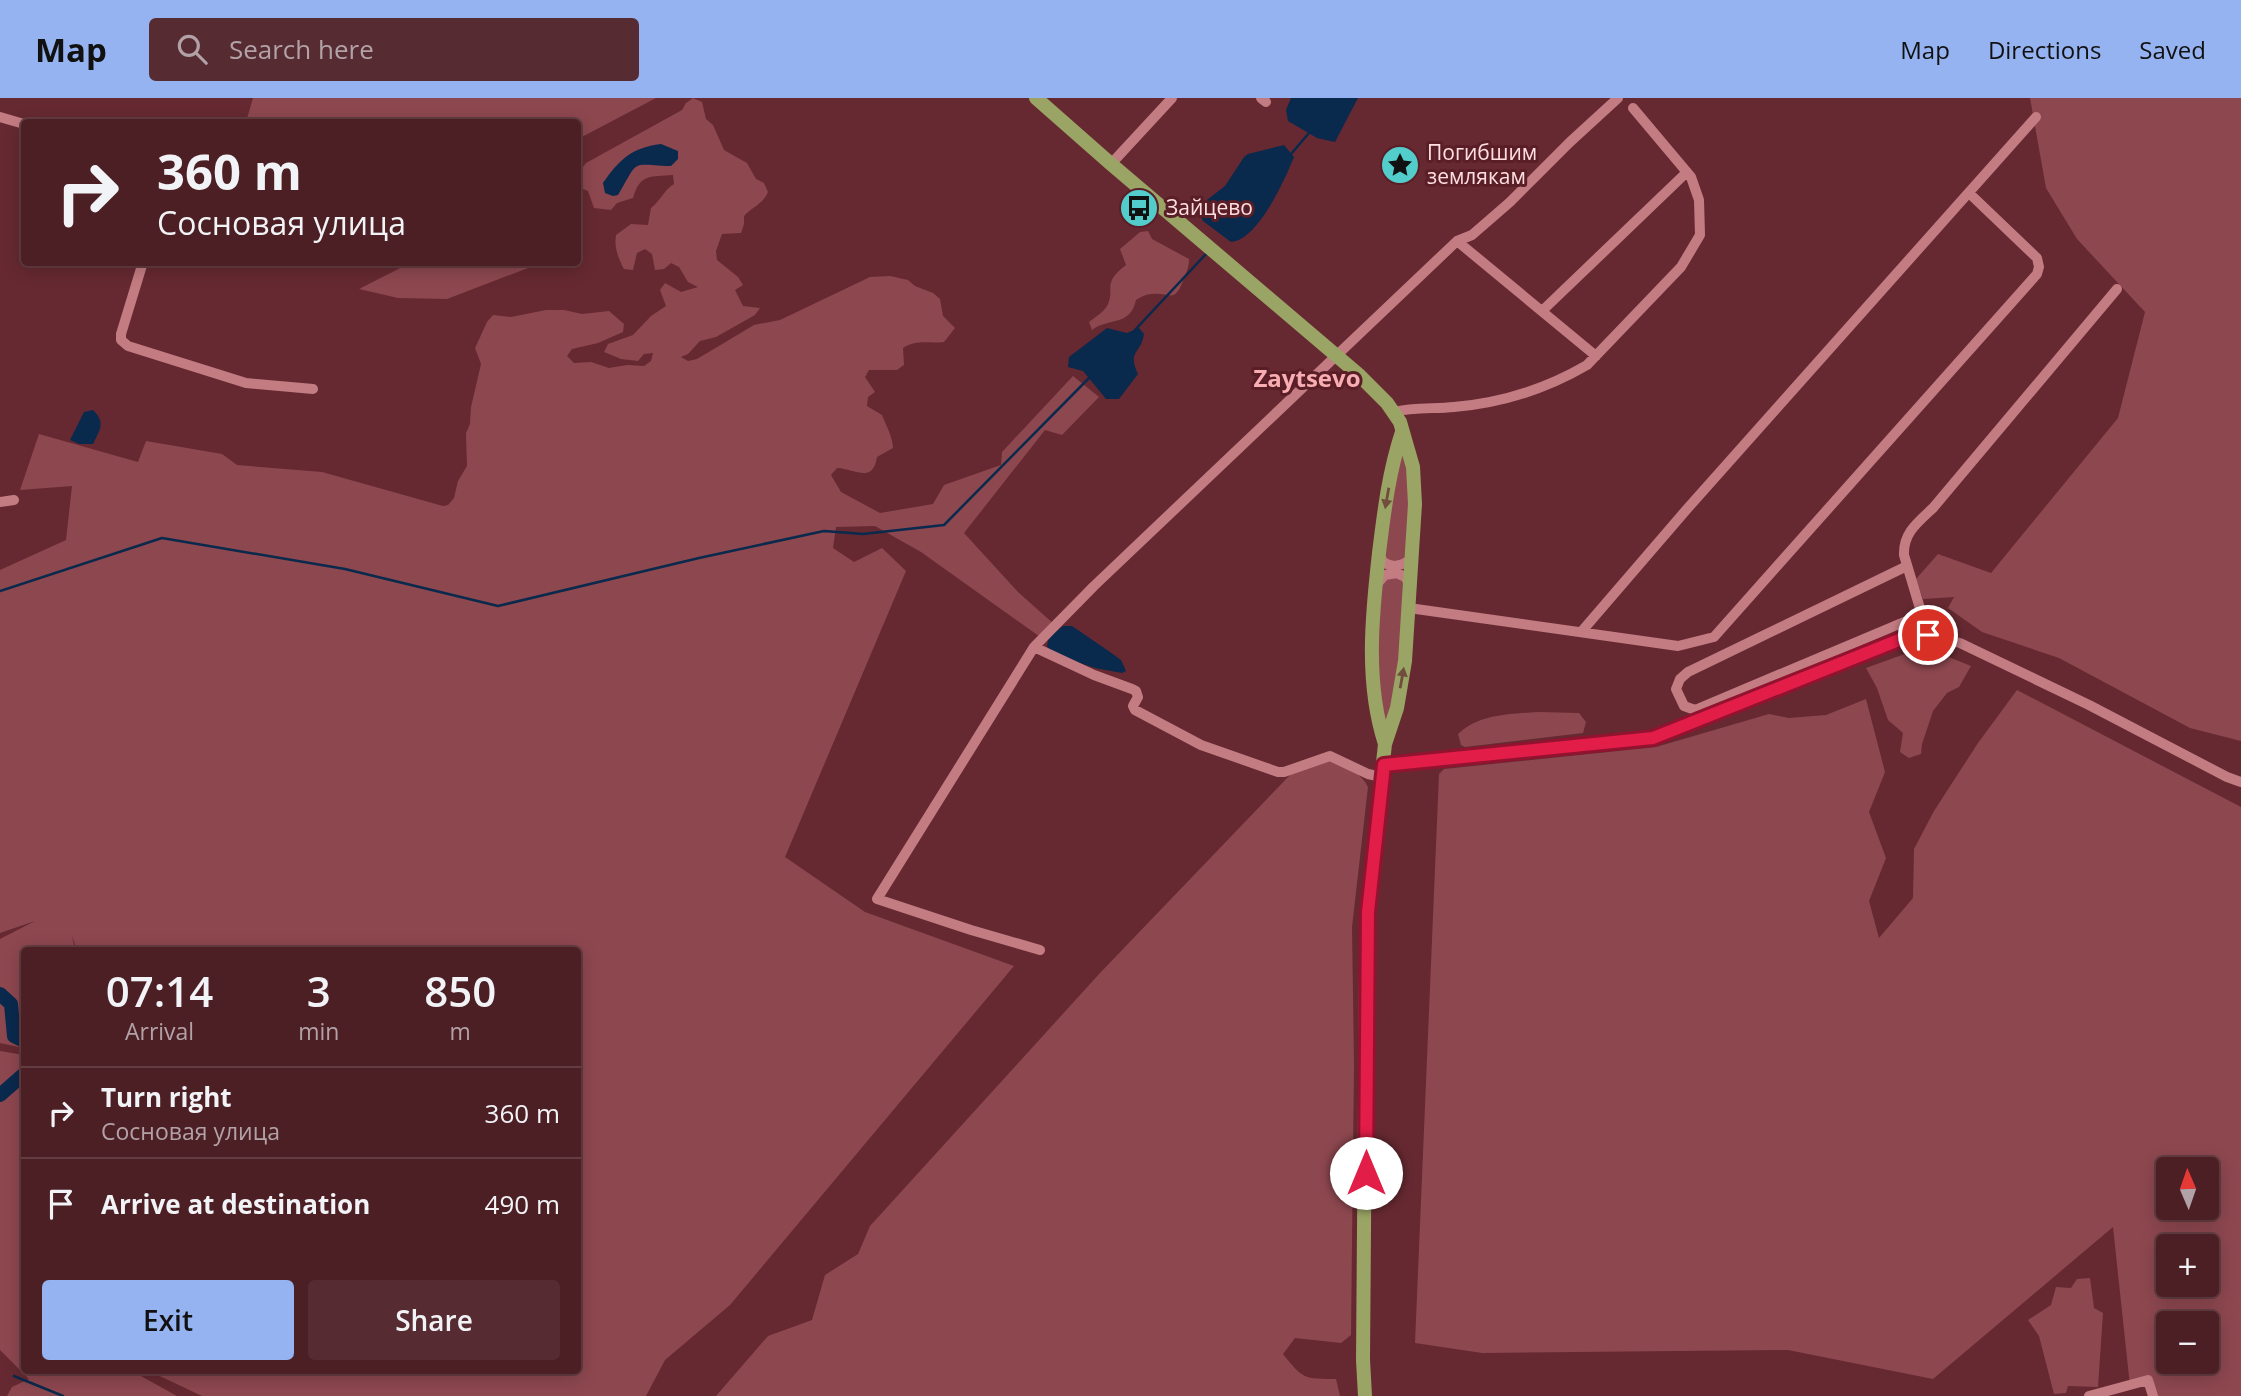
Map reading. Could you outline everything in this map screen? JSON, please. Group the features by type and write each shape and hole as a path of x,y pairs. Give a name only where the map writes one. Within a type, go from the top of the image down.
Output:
{"main road":[{"path":"1036,98 1337,354 1394,412 1400,422 1410,456 1415,482 1413,558 1403,676 1397,708 1385,744 1368,896 1363,1360 1365,1396"},
{"path":"1385,744 1376,707 1373,658 1376,585 1392,466 1402,432"},
{"path":"1360,1396 1363,1360"}],"street":[{"path":"1111,164 1172,98"},
{"path":"1040,950 877,899 1034,647 1457,240 1472,235 1482,227 1618,98"},
{"path":"1394,412 1413,408 1491,403 1523,395 1574,373 1587,365 1681,267 1700,234 1699,200 1691,177 1633,108"},
{"path":"0,117 21,123"},
{"path":"1582,631 1679,518 2036,117"},
{"path":"1542,311 1686,172"},
{"path":"1409,608 1678,646 1714,637 2034,277 2039,267 2038,258 1969,193"},
{"path":"1457,240 1596,356"},
{"path":"142,266 121,334 121,340 128,346 246,383 313,389"},
{"path":"1930,635 1907,566 1904,549 1909,533 2117,289"},
{"path":"0,502 14,500"},
{"path":"1379,554 1386,564 1394,566 1413,558"},
{"path":"1907,566 1688,672 1680,679 1676,688 1684,706 1695,709 1923,614"},
{"path":"1376,585 1385,575 1397,573 1405,578 1411,587"},
{"path":"1034,647 1094,676 1132,688 1138,697 1133,706 1135,710 1201,745 1279,772 1330,756 1368,774 1653,738 1909,636 1930,635 1960,643 2241,782"},
{"path":"2089,1396 2148,1380 2153,1396"}],"shaded area":[{"path":"253,98 656,98 581,137 581,119 247,119"},
{"path":"693,98 702,102 706,119 713,125 724,150 747,163 768,192 763,200 744,216 741,233 722,234 716,251 717,260 738,277 743,285 735,290 743,306 760,308 755,315 716,337 700,341 688,354 681,357 688,361 697,359 754,325 780,320 870,277 890,276 908,280 933,293 940,299 943,316 955,328 944,342 918,343 903,348 904,365 897,370 869,370 865,377 875,392 868,397 867,406 882,415 893,448 877,457 872,470 867,473 837,468 831,475 841,492 880,513 933,504 944,485 1001,465 1002,452 1073,376 1099,397 1062,435 1045,430 964,533 1018,592 1055,625 1043,639 921,552 875,526 836,527 833,548 854,562 882,548 906,571 785,857 865,912 1014,966 730,1305 665,1360 646,1396 202,1396 155,1374 581,1374 581,947 76,947 72,936 74,947 21,947 21,1048 0,1043 0,939 35,921 0,933 0,570 66,540 72,486 20,490 39,434 138,462 146,441 222,454 237,465 322,472 443,506 448,505 454,498 458,481 467,466 466,433 481,364 475,348 493,315 511,317 546,310 582,314 609,311 624,324 623,332 598,343 572,349 567,356 574,363 591,362 609,368 644,366 651,361 653,353 644,354 638,361 621,359 604,352 608,344 633,335 651,316 666,306 660,290 665,283 681,292 698,287 688,282 679,267 671,263 664,269 655,270 652,254 645,249 637,253 633,270 624,269 617,252 616,235 631,224 648,225 651,208 674,184 673,175 643,180 633,198 617,203 611,210 594,208 588,191 581,188 581,172 586,163 682,110","holes":["677,151 663,165 637,166 627,179 603,183 614,170"]},
{"path":"2030,98 2241,98 2241,741 2190,728 2059,658 1982,632 1948,608 1954,597 1923,599 1916,579 1938,554 1991,573 2118,418 2145,312 2077,239 2046,188"},
{"path":"1148,231 1152,239 1189,259 1180,288 1174,295 1150,294 1142,297 1136,300 1133,309 1124,318 1092,330 1089,322 1107,306 1111,282 1126,265 1120,249 1140,232"},
{"path":"404,266 533,266 447,299 398,298 359,289"},
{"path":"1402,438 1411,472 1406,560 1386,561 1382,549"},
{"path":"1395,574 1410,590 1386,740 1374,667 1382,580"},
{"path":"1924,647 1971,666 1959,687 1947,693 1933,711 1921,754 1909,758 1900,752 1903,733 1888,720 1877,688 1866,668"},
{"path":"2017,690 2241,807 2241,1396 2153,1396 2147,1380 2130,1386 2113,1227 1933,1379 1788,1350 1482,1353 1415,1343 1439,774 1444,769 1656,747 1769,714 1789,718 1826,715 1866,699 1885,772 1869,812 1886,858 1869,901 1879,938 1913,898 1914,849 1934,811 1978,743"},
{"path":"1538,712 1579,713 1586,722 1583,733 1465,747 1461,745 1458,734 1475,722 1495,716"},
{"path":"1324,761 1350,768 1368,787 1352,927 1354,1064 1351,1335 1341,1343 1295,1338 1283,1354 1305,1376 1336,1379 1340,1396 716,1396 768,1336 812,1320 825,1275 858,1254 870,1226 1100,973 1290,775"},
{"path":"0,1051 21,1054 21,1371 0,1350"},
{"path":"2090,1278 2094,1308 2103,1313 2098,1387 2068,1386 2066,1393 2054,1394 2039,1336 2028,1320 2051,1305 2056,1287 2071,1288 2077,1279"},
{"path":"24,1374 139,1374 177,1396 7,1396 12,1387 29,1379"}],"water":[{"path":"1291,98 1358,98 1335,142 1317,138 1288,121 1286,110"},
{"path":"661,144 678,151 678,159 671,166 637,166 618,195 605,193 603,183 621,161 642,148"},
{"path":"1284,145 1294,157 1269,208 1251,231 1241,239 1231,242 1203,221 1199,212 1203,203 1225,186 1244,157"},
{"path":"1107,328 1127,333 1139,328 1144,334 1134,357 1138,374 1119,399 1106,399 1083,371 1068,367 1069,357"},
{"path":"93,410 101,423 93,444 79,444 70,440 84,412"},
{"path":"1063,626 1072,626 1110,652 1121,660 1126,671 1122,673 1095,668 1052,654 1047,646 1049,637"}],"waterway":[{"path":"1291,154 1309,133"},
{"path":"1134,331 1206,254"},
{"path":"0,591 162,538 345,569 498,606 824,531 863,534 944,525 1091,376"},
{"path":"0,994 11,1004 14,1036 21,1040"},
{"path":"0,1095 21,1077"},
{"path":"14,1376 63,1396"}],"place":[{"name":"Погибшим землякам","path":"1400,165"},
{"name":"Зайцево","path":"1139,208"}],"district":[{"name":"Zaytsevo","path":"1307,379"}],"route":[{"path":"1366,1173 1368,896 1384,765 1653,738 1909,636 1928,635"}]}
